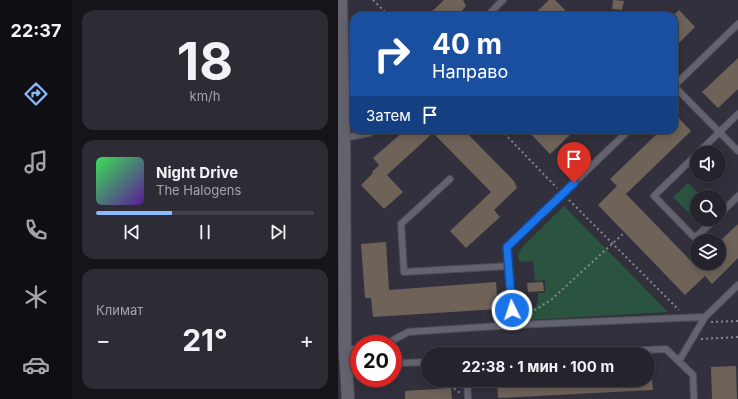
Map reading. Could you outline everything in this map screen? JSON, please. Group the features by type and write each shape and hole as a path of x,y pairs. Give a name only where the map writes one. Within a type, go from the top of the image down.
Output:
{"street":[{"path":"341,0 344,138 345,349 348,399"}],"lane":[{"path":"491,12 503,0"},
{"path":"678,82 738,24"},
{"path":"678,90 738,151"},
{"path":"704,146 738,114"},
{"path":"344,138 365,134"},
{"path":"513,325 507,247 624,134"},
{"path":"690,160 654,196 695,238 708,226"},
{"path":"450,179 401,224 404,272 509,266"},
{"path":"726,208 738,196"},
{"path":"679,361 704,319 738,285"},
{"path":"402,335 408,332 513,325 687,317 704,319"},
{"path":"345,349 350,349"},
{"path":"655,350 666,349 693,375 694,399"},
{"path":"402,362 421,362"},
{"path":"467,387 468,399"}],"path":[{"path":"373,0 385,12"},
{"path":"504,134 562,194 687,317"},
{"path":"513,325 552,298 623,234"},
{"path":"704,319 738,320"},
{"path":"692,340 738,337"},
{"path":"452,387 462,395"}],"green space":[{"path":"688,183 695,190 690,190 690,214 673,197"},
{"path":"564,206 668,312 528,320 523,315 522,310 534,308 538,303 538,293 545,293 545,280 535,281 533,261 519,262 518,254 523,246"}],"building":[{"path":"444,0 463,0 466,6 463,12 431,12"},
{"path":"549,0 555,0 567,12 536,12"},
{"path":"613,0 624,1 622,10 612,9"},
{"path":"679,10 695,27 678,44 678,12"},
{"path":"738,58 738,89 718,108 702,92"},
{"path":"678,117 691,131 626,194 690,260 690,270 726,270 712,284 705,276 685,295 598,205 617,186 610,179 657,134 678,134"},
{"path":"400,134 432,134 387,175 403,192 384,209 361,185 379,165 373,158"},
{"path":"434,134 468,134 514,181 517,188 494,210 500,217 466,248 450,231 491,192"},
{"path":"531,134 571,134 550,154"},
{"path":"738,224 738,258 726,270 726,235"},
{"path":"386,242 389,290 496,282 498,309 373,317 371,298 365,298 361,244"},
{"path":"543,282 544,291 528,292 527,283"},
{"path":"736,366 737,399 712,399 711,367"},
{"path":"497,387 653,387 653,390 498,398"},
{"path":"451,388 452,399 405,399 405,391"}],"route":[{"path":"512,310 507,247 574,183"}]}
